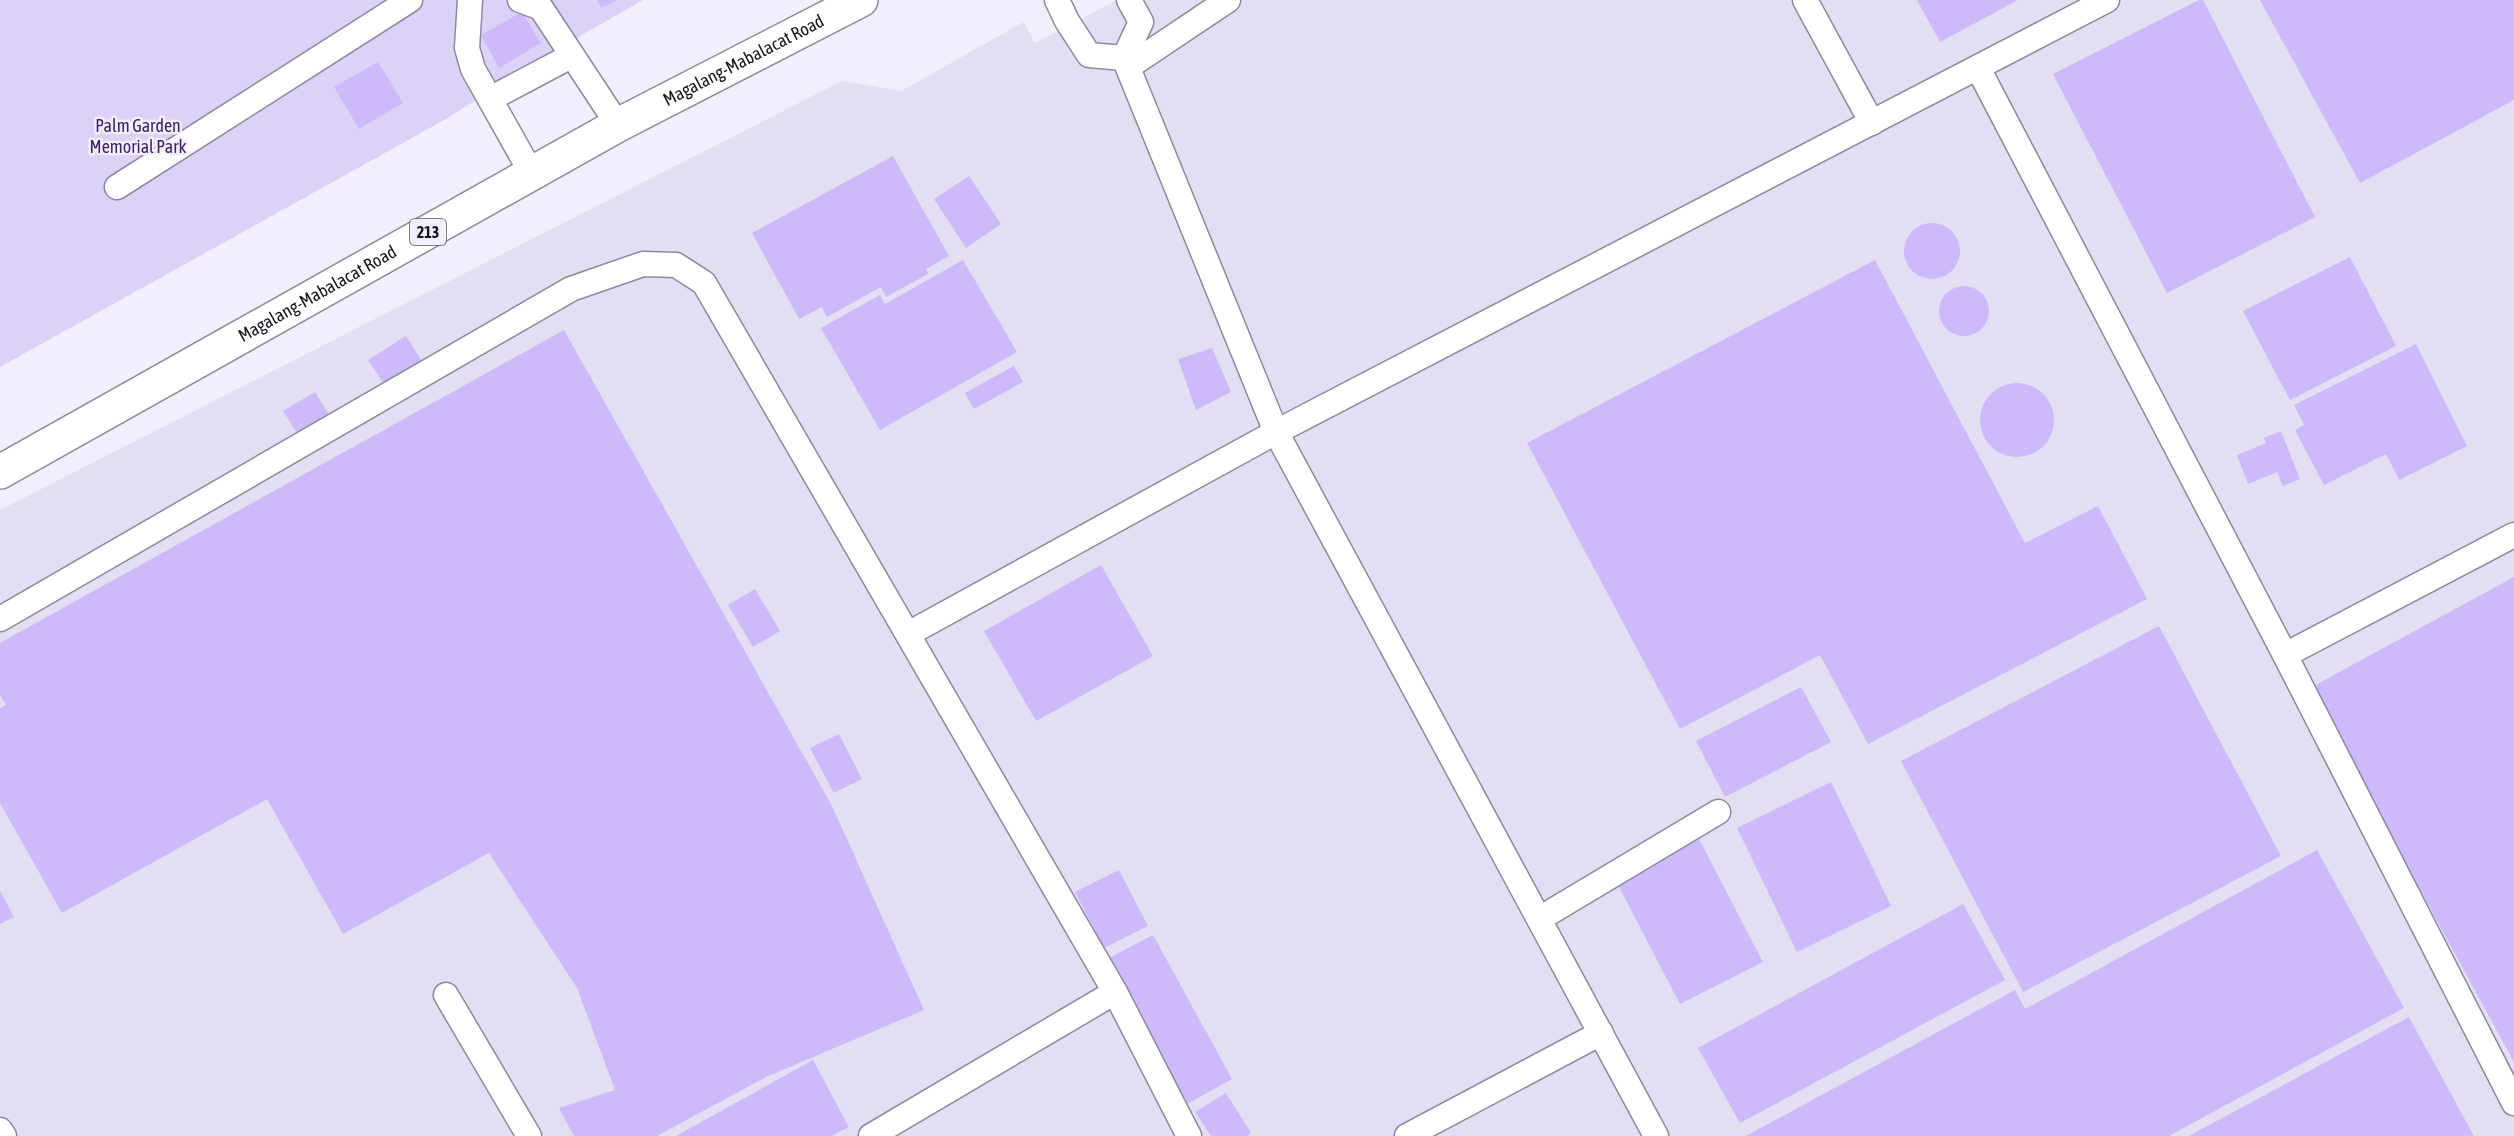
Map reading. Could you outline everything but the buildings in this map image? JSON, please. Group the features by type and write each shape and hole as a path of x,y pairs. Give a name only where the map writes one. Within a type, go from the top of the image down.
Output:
{"main road":[{"name":"Magalang-Mabalacat Road","path":"0,472 618,125 861,0"}],"lane":[{"path":"117,187 410,0"},
{"path":"470,0 467,48 473,69 532,174"},
{"path":"520,0 541,8 618,125"},
{"path":"1057,0 1089,56 1126,62 1228,0"},
{"path":"1129,0 1141,22 1126,62 1276,432 1656,1136"},
{"path":"1805,0 1872,123"},
{"path":"908,634 1276,432 2107,0"},
{"path":"490,99 571,56"},
{"path":"1978,68 2285,655 2514,1103"},
{"path":"0,619 571,289 643,264 676,265 704,283 1115,992 1189,1136"},
{"path":"2285,655 2514,535"},
{"path":"1539,919 1718,812"},
{"path":"871,1136 1115,992"},
{"path":"447,994 529,1136"},
{"path":"1407,1136 1601,1033"}],"shaded area":[{"path":"1117,0 2514,0 2514,1136 0,1136 0,510 842,81 901,91 1024,22 1035,43"}],"green space":[{"name":"Palm Garden Memorial Park","path":"0,0 643,0 547,55 446,119 0,367"}]}
